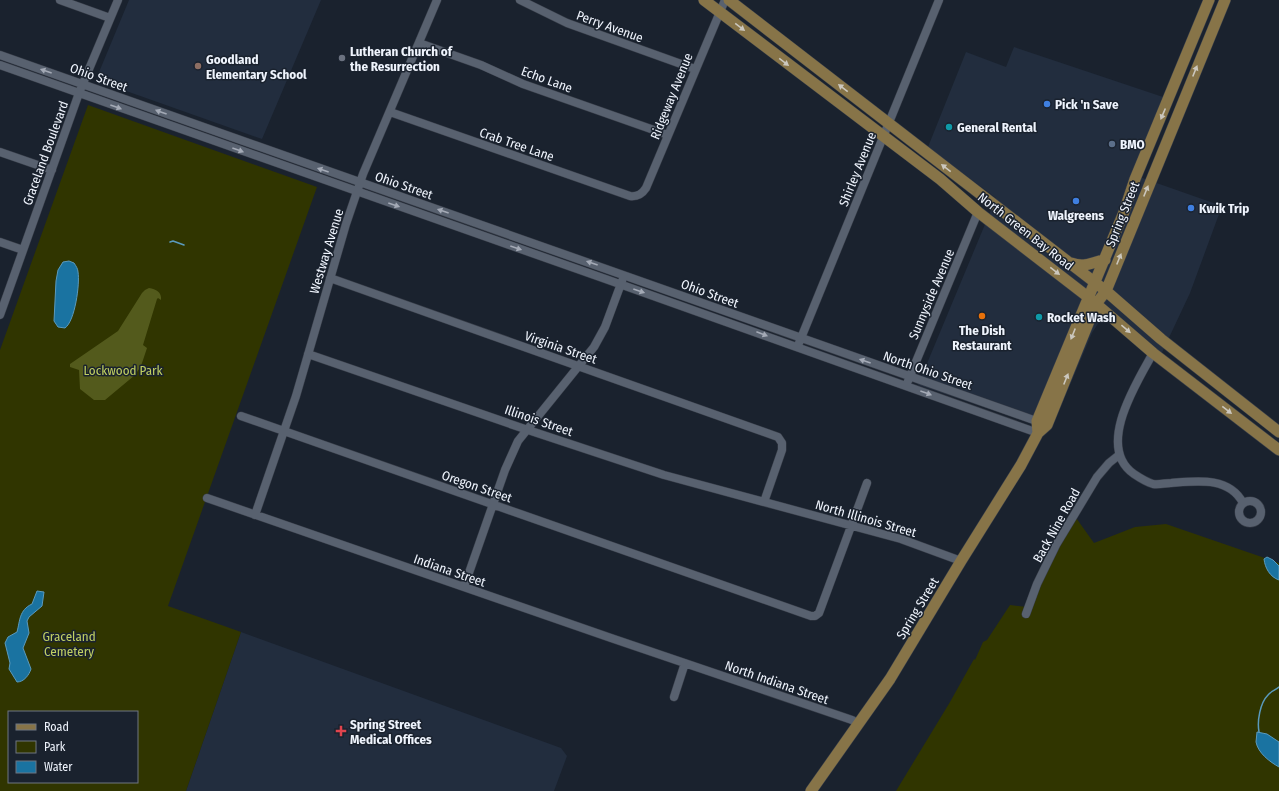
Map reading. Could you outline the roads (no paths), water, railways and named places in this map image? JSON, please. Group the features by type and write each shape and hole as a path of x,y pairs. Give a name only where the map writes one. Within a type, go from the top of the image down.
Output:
{"main road":[{"name":"North Green Bay Road","path":"704,0 940,179 978,212 1092,301 1153,352 1279,450"},
{"name":"North Green Bay Road","path":"729,0 1106,291 1161,339 1279,432"},
{"name":"Spring Street","path":"811,791 890,679 1021,465 1038,433 1092,301 1095,283 1124,212 1135,179 1209,0"},
{"name":"Spring Street","path":"1092,301 1106,291 1225,0"},
{"path":"1195,36 1208,41"},
{"path":"940,179 959,186 971,193 982,195"},
{"path":"978,212 987,212 1022,227"},
{"path":"1067,261 1080,266 1105,260"}],"street":[{"path":"60,0 110,18"},
{"name":"Graceland Boulevard","path":"0,315 79,93 118,0"},
{"name":"Westway Avenue","path":"256,515 296,396 346,224 360,183 437,0"},
{"name":"Perry Avenue","path":"520,0 567,23 695,69"},
{"name":"Ridgeway Avenue","path":"636,196 641,194 646,188 724,0"},
{"name":"Shirley Avenue","path":"797,348 939,0"},
{"name":"Echo Lane","path":"419,43 481,65 523,84 668,135"},
{"name":"Ohio Street","path":"0,55 360,183 624,274 800,338"},
{"name":"Ohio Street","path":"0,65 797,348"},
{"name":"Crab Tree Lane","path":"390,112 630,196 636,196"},
{"path":"178,129 181,119"},
{"path":"0,152 52,170"},
{"name":"Sunnyside Avenue","path":"906,386 978,212"},
{"path":"453,226 457,216"},
{"path":"0,242 23,250"},
{"path":"532,254 536,244"},
{"path":"464,587 509,459 518,441 579,366 600,337 609,317 624,274"},
{"name":"Virginia Street","path":"330,278 778,437 782,442 782,450 764,502"},
{"path":"676,304 680,294"},
{"path":"732,324 736,314"},
{"name":"North Ohio Street","path":"800,338 1042,423"},
{"name":"North Ohio Street","path":"797,348 1038,433"},
{"path":"1153,352 1123,411 1119,432 1119,455 1129,470 1144,481 1154,484 1206,481 1225,486 1233,491 1243,503"},
{"name":"Illinois Street","path":"308,354 664,475 764,502"},
{"path":"972,410 974,399"},
{"path":"1002,420 1006,410"},
{"name":"Oregon Street","path":"241,416 809,616 815,616 819,613 850,526"},
{"name":"Back Nine Road","path":"1026,614 1037,584 1056,545 1097,477 1109,463 1119,455"},
{"path":"850,526 867,483"},
{"name":"Indiana Street","path":"207,498 685,663"},
{"name":"North Illinois Street","path":"764,502 901,539 961,561"},
{"path":"674,697 685,663"},
{"name":"North Indiana Street","path":"685,663 852,720 859,724"}],"water":[{"path":"69,261 74,263 78,271 78,285 72,318 65,328 58,327 54,321 56,281 58,270 63,262"},
{"path":"1267,557 1279,566 1279,580 1273,577 1267,569 1264,559"},
{"path":"37,591 44,592 42,606 29,617 27,621 29,633 23,648 31,669 26,678 17,682 9,669 10,663 5,643 8,637 17,632 22,613 32,604"},
{"path":"1257,732 1267,734 1279,742 1279,767 1268,760 1259,750 1256,742"}],"waterway":[{"path":"170,242 173,241 184,245"},
{"path":"1259,732 1258,728 1261,707 1265,698 1279,687"}],"place":[{"name":"Lutheran Church of the Resurrection","path":"342,58"},
{"name":"Goodland Elementary School","path":"198,66"},
{"name":"Pick 'n Save","path":"1047,104"},
{"name":"General Rental","path":"949,127"},
{"name":"BMO","path":"1112,144"},
{"name":"Walgreens","path":"1076,201"},
{"name":"Kwik Trip","path":"1191,208"},
{"name":"The Dish Restaurant","path":"982,316"},
{"name":"Rocket Wash","path":"1039,317"},
{"name":"Spring Street Medical Offices","path":"341,731"}],"park label":[{"name":"Lockwood Park","path":"123,370"},
{"name":"Graceland Cemetery","path":"69,644"}]}
